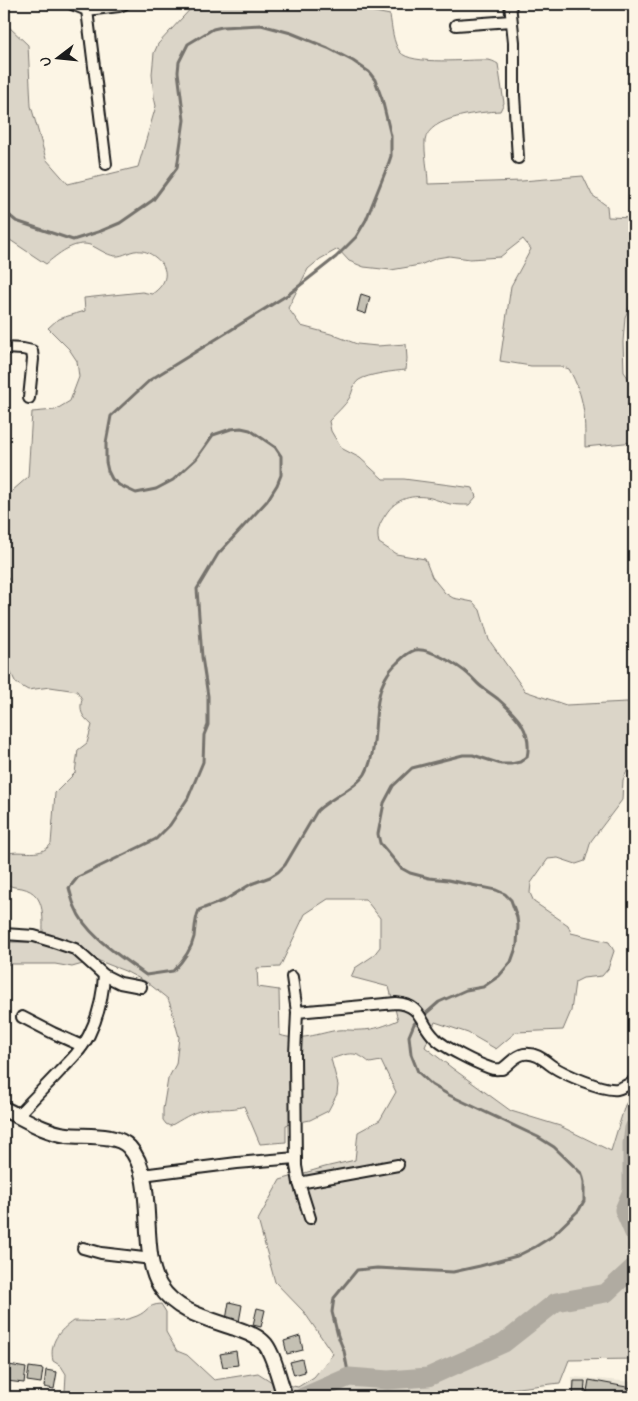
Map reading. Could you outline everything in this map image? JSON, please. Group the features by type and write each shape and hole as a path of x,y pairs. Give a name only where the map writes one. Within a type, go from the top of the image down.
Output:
{"main road":[{"path":"4,1109 48,1131 68,1135 108,1138 129,1146 142,1175 154,1273 159,1285 169,1298 201,1317 260,1339 269,1350 285,1397"}],"street":[{"path":"72,4 87,10 124,4"},
{"path":"510,4 518,158"},
{"path":"87,10 106,164"},
{"path":"456,25 512,21"},
{"path":"4,348 32,351 33,359 29,398"},
{"path":"4,934 34,936 75,949 104,975 120,983 141,987"},
{"path":"17,1116 82,1046 95,1021 104,975"},
{"path":"292,977 297,1012 295,1054 296,1166 299,1183 310,1218"},
{"path":"297,1012 406,1004 416,1011 434,1038 491,1068 502,1069 512,1060 526,1054 538,1057 553,1067 606,1089 617,1089 634,1081"},
{"path":"22,1017 82,1046"},
{"path":"142,1175 237,1163 296,1158"},
{"path":"299,1183 398,1165"},
{"path":"83,1248 101,1253 152,1259"}],"shaded area":[{"path":"195,4 274,4 303,9 344,6 390,15 396,44 400,52 406,56 416,59 441,61 488,60 498,64 504,103 500,111 457,117 435,126 428,133 425,146 428,184 522,181 583,176 592,195 607,206 608,217 634,218 634,297 625,317 623,342 624,372 634,386 634,442 585,447 583,407 578,389 569,369 560,366 531,366 500,361 511,286 531,249 523,239 500,257 470,259 449,256 437,258 420,265 391,270 364,267 349,261 338,249 320,259 308,269 288,308 301,326 331,334 357,344 377,346 406,344 406,370 375,374 359,380 348,400 329,421 331,431 341,448 360,458 383,479 404,479 473,488 476,497 469,505 450,504 424,497 411,497 400,501 390,509 382,521 378,531 379,543 396,554 425,559 432,577 445,593 453,598 473,602 480,610 489,640 525,691 566,705 627,702 634,706 634,771 627,771 623,780 622,800 591,841 585,861 576,864 558,858 548,859 531,883 530,893 534,902 568,925 571,933 609,942 614,951 608,969 602,976 583,978 575,982 571,1011 563,1030 516,1032 496,1049 468,1033 435,1022 425,1047 511,1111 560,1126 611,1151 625,1105 634,1092 634,1359 569,1360 560,1383 509,1389 507,1397 61,1397 65,1392 66,1374 61,1366 53,1361 52,1348 56,1338 63,1329 73,1321 105,1322 130,1319 150,1307 161,1304 166,1312 166,1332 177,1351 187,1355 214,1380 258,1373 272,1382 298,1387 314,1377 333,1354 304,1312 275,1282 258,1220 280,1180 355,1160 358,1132 380,1120 396,1092 381,1061 370,1063 356,1054 347,1054 331,1059 338,1085 337,1094 328,1111 310,1120 286,1125 286,1142 260,1144 244,1106 200,1111 170,1126 163,1120 163,1109 168,1079 176,1064 179,1037 168,999 148,983 97,960 72,967 55,964 4,964 4,942 43,942 43,917 40,902 36,896 30,891 10,886 4,881 4,855 16,852 41,851 51,844 55,793 75,773 78,750 87,743 92,725 82,714 82,699 77,691 50,687 28,690 16,683 10,671 10,582 4,571 4,498 28,477 32,412 55,410 70,401 79,377 77,361 69,349 48,328 58,319 85,311 84,298 142,292 152,294 164,281 165,271 160,262 145,252 134,251 115,256 84,244 66,249 46,264 4,236 4,10 7,25 28,45 31,106 46,159 68,184 138,167 156,106 152,74 154,53 158,44","holes":["328,899 365,899 380,918 380,947 373,956 355,968 351,977 389,987 398,1020 366,1030 338,1030 294,1038 280,1035 279,990 258,987 257,968 280,967 305,914"]},
{"path":"572,1377 634,1382 634,1397 572,1397"}],"building":[{"path":"361,294 370,297 366,314 357,311"},
{"path":"229,1302 242,1305 239,1322 226,1320"},
{"path":"257,1308 265,1310 261,1327 253,1325"},
{"path":"300,1336 303,1350 287,1354 284,1341"},
{"path":"236,1351 238,1365 223,1367 220,1354"},
{"path":"302,1359 305,1372 294,1375 290,1362"},
{"path":"9,1365 26,1368 24,1383 6,1381"},
{"path":"29,1367 43,1369 41,1383 27,1381"},
{"path":"46,1370 57,1372 54,1389 44,1387"},
{"path":"589,1380 632,1388 630,1397 586,1397"},
{"path":"574,1381 585,1381 584,1397 573,1397"}],"waterway":[{"path":"4,211 16,221 73,240 120,223 153,200 177,168 184,120 178,72 179,62 188,44 213,29 261,25 291,33 328,48 369,72 375,80 382,99 391,136 391,156 366,220 356,237 336,257 289,294 150,380 111,416 106,443 108,471 112,479 119,485 136,493 156,489 173,480 196,459 213,435 231,429 241,428 250,430 275,447 281,456 281,475 267,501 218,554 197,589 202,657 208,696 208,725 204,735 203,762 188,798 170,825 156,839 78,877 69,888 80,918 96,937 116,953 146,975 173,971 191,947 199,910 225,900 251,884 278,872 285,865 317,811 356,784 365,774 374,746 377,706 381,687 391,670 408,654 415,650 428,651 451,662 498,699 522,724 528,739 528,748 527,757 520,762 501,764 473,755 463,755 412,768 393,786 384,803 378,834 380,843 401,868 410,873 496,890 505,894 511,900 518,926 517,945 511,962 499,976 483,987 466,990 439,1002 414,1024 409,1036 411,1054 418,1072 432,1085 538,1137 554,1147 582,1174 584,1201 579,1210 551,1237 517,1256 453,1272 377,1268 357,1270 334,1298 332,1312 344,1351 349,1377"},
{"path":"634,1128 632,1191 624,1210 634,1233"},
{"path":"303,1397 349,1377 388,1380 428,1377 504,1343 556,1302 606,1293 634,1267"}]}
